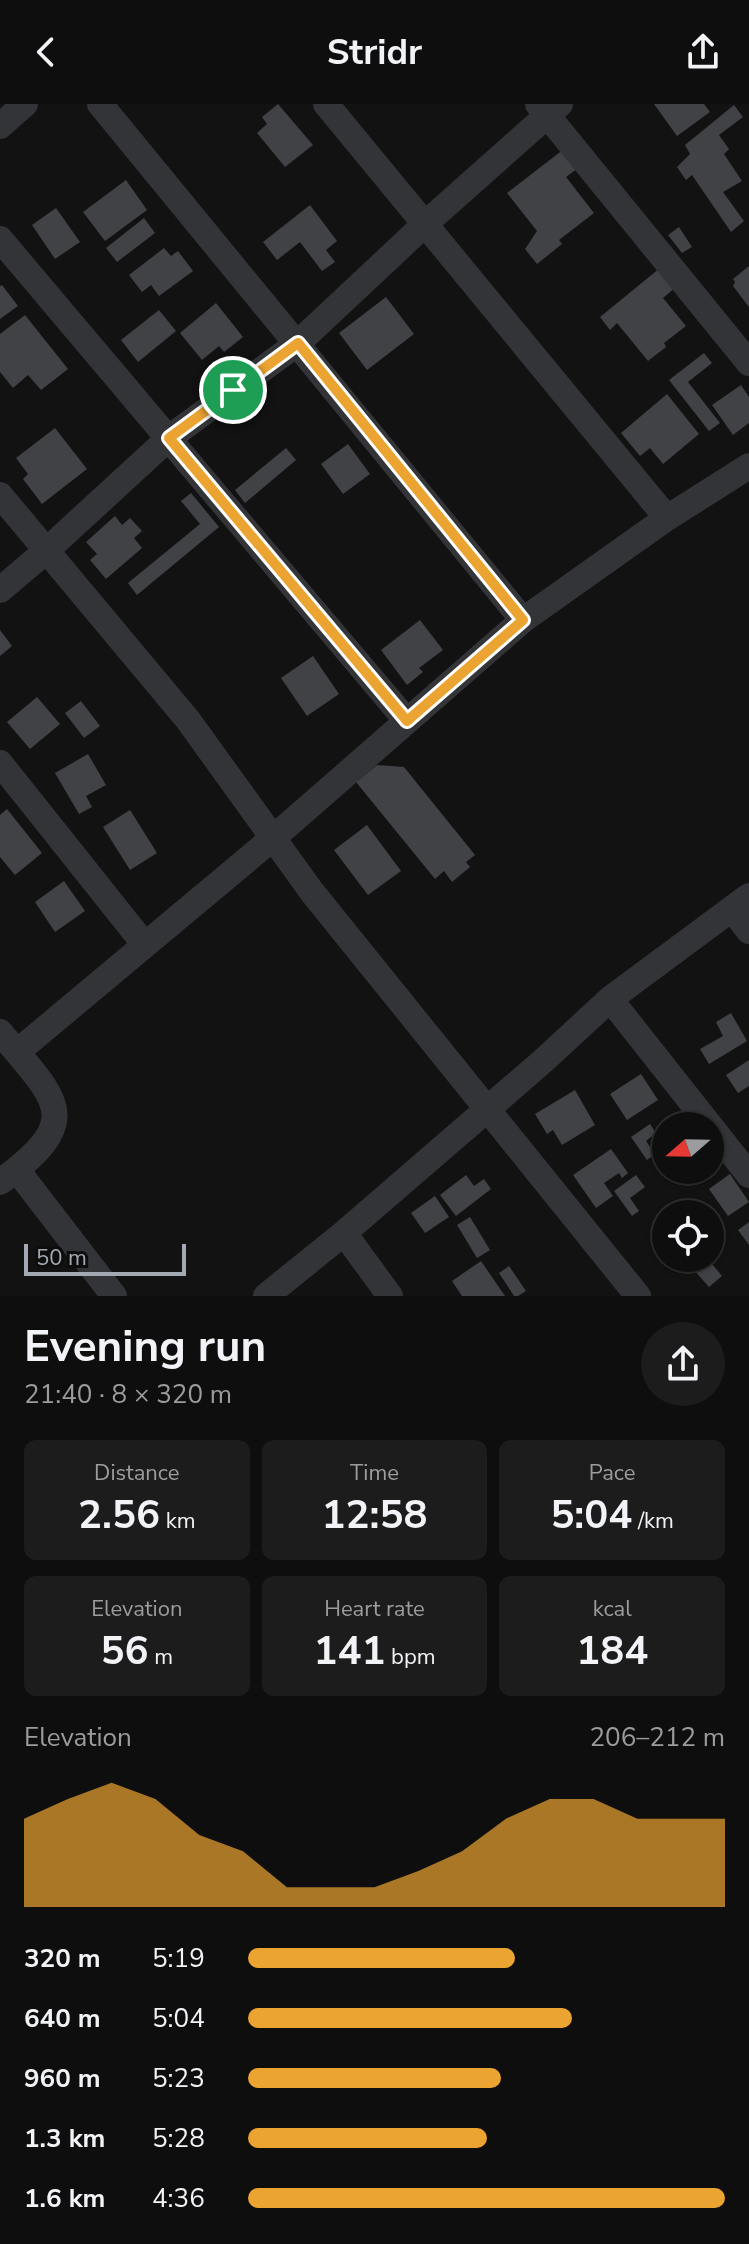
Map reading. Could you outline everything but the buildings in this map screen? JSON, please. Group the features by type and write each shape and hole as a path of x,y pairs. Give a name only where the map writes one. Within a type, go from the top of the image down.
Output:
{"street":[{"path":"0,126 25,104"},
{"path":"100,104 523,620"},
{"path":"326,104 667,518"},
{"path":"0,590 169,438 298,343 548,108 749,363"},
{"path":"0,239 407,721"},
{"path":"114,1296 8,1176 44,1144 54,1124 55,1106 46,1088 8,1042 145,945 523,620 667,518 749,466"},
{"path":"0,495 188,720 312,892 638,1296"},
{"path":"0,763 145,945"},
{"path":"266,1296 344,1233 610,999 740,902 749,931"},
{"path":"610,999 749,1175"},
{"path":"344,1233 390,1296"}],"route":[{"path":"298,343 523,620 407,721 169,438 233,390 298,343"}]}
